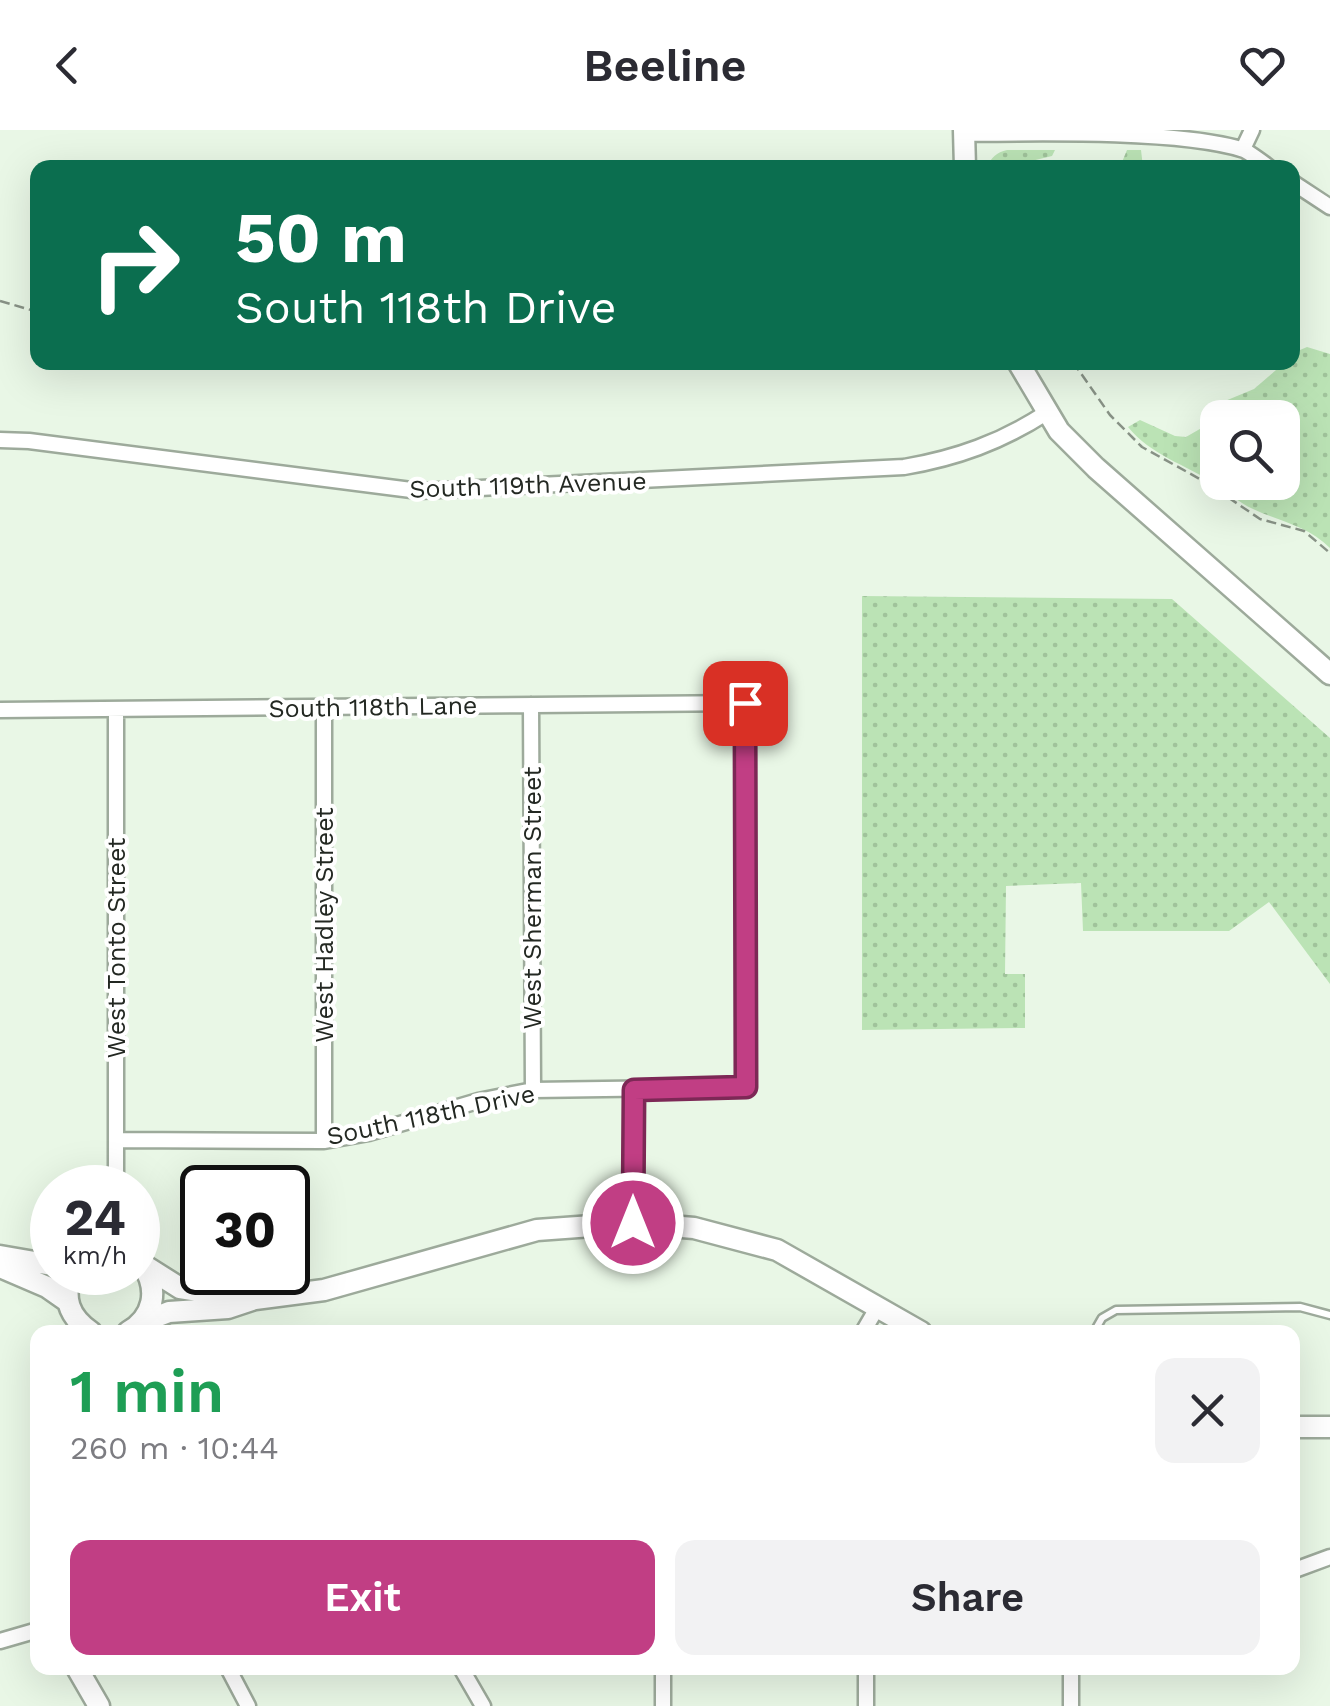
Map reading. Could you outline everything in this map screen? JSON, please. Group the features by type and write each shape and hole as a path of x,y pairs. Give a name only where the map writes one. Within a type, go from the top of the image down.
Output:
{"street":[{"path":"1242,149 1252,130"},
{"path":"965,160 964,132 1166,131 1242,149 1258,160"},
{"path":"1300,187 1330,206"},
{"path":"1022,370 1046,413 1096,468 1330,674"},
{"name":"South 119th Avenue","path":"0,440 388,488 474,490 904,467 966,454 1008,436 1046,413"},
{"name":"South 118th Lane","path":"0,710 745,703 746,1087"},
{"name":"West Sherman Street","path":"531,705 533,1090"},
{"name":"West Hadley Street","path":"324,708 324,1140"},
{"name":"West Tonto Street","path":"116,709 116,1165"},
{"name":"South 118th Drive","path":"116,1140 324,1140 370,1133 478,1101 533,1090 746,1087"},
{"path":"633,1223 634,1090"},
{"path":"143,1325 169,1312 228,1308 254,1300 324,1290 537,1230 633,1223 694,1228 777,1250 907,1325"},
{"path":"0,1256 30,1262"},
{"path":"0,1267 47,1287 71,1316"},
{"path":"160,1275 180,1288 254,1300"},
{"path":"136,1325 153,1295"},
{"path":"867,1325 877,1308"},
{"path":"1300,1427 1330,1427"},
{"path":"1300,1567 1330,1557"},
{"path":"0,1642 30,1633"},
{"path":"82,1675 99,1706"},
{"path":"232,1675 248,1706"},
{"path":"465,1675 483,1706"},
{"path":"663,1675 664,1706"},
{"path":"866,1675 866,1706"},
{"path":"1071,1675 1071,1706"}],"lane":[{"path":"1098,1325 1116,1310 1300,1308 1330,1315"}],"path":[{"path":"0,300 30,309"},
{"path":"1080,370 1110,414 1142,447 1207,483 1260,519 1304,531 1330,553"}],"green space":[{"path":"1055,150 1052,156 1036,160 991,160 1000,152"},
{"path":"1127,150 1141,150 1142,160 1123,160"},
{"path":"1307,347 1330,354 1330,548 1303,529 1237,500 1300,500 1300,400 1227,400 1254,389 1276,370 1300,370 1300,350"},
{"path":"1140,420 1186,437 1200,429 1200,475 1157,452 1128,427"},
{"path":"862,596 1172,599 1330,738 1330,984 1269,902 1229,931 1083,931 1081,883 1006,886 1005,974 1025,974 1025,1028 862,1030"}],"route":[{"path":"633,1223 634,1090 746,1087 745,703"}]}
